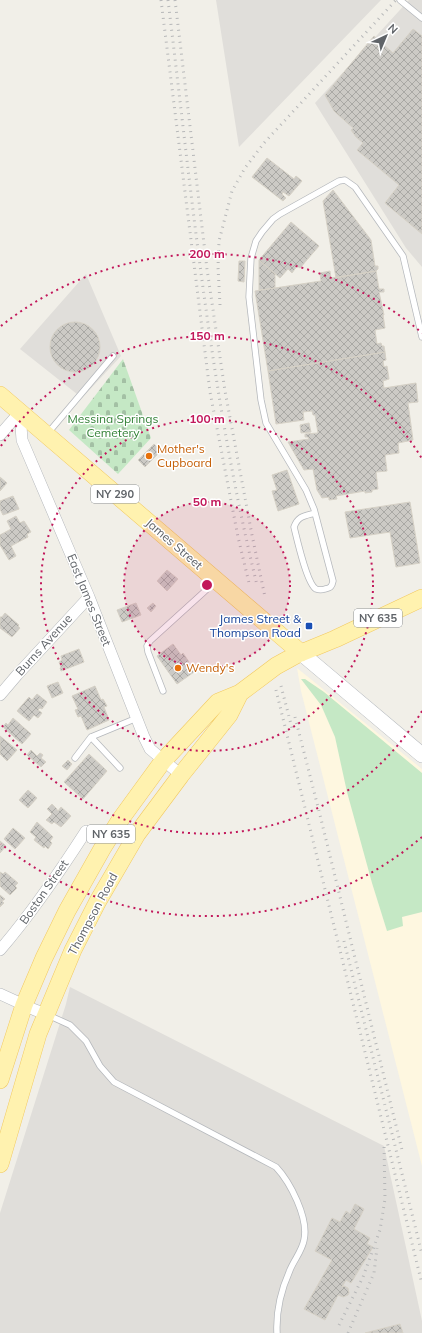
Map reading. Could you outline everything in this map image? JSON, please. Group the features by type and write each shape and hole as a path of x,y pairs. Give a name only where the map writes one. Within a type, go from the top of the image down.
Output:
{"main road":[{"name":"James Street","path":"0,395 216,581 422,755"},
{"name":"Thompson Road","path":"0,1080 24,1006 60,926 86,876 120,820 163,761 218,702 240,693 276,666 301,653 335,639 422,598"},
{"name":"Thompson Road","path":"0,1164 34,1046 73,950 98,901 137,834 181,775 229,715 240,693"}],"street":[{"path":"0,435 20,412"},
{"name":"East James Street","path":"20,412 22,440 89,596 150,749 181,775"},
{"name":"Burns Avenue","path":"0,695 89,596"},
{"name":"Boston Street","path":"0,950 18,930 50,887 86,831"},
{"path":"0,994 24,1006 46,1014"}],"lane":[{"path":"400,0 422,18"},
{"path":"315,513 296,520 294,527 310,582 317,589 321,590 332,586 333,581 315,513 306,490 266,422 261,400 249,297 251,258 256,241 273,220 280,214 339,181 345,180 350,182 361,194 403,256 422,337"},
{"path":"47,435 113,356"},
{"path":"163,691 147,646 150,641 216,581"},
{"path":"75,758 91,738 137,717"},
{"path":"91,738 120,768"},
{"path":"46,1014 70,1025 86,1040 100,1066 114,1082 276,1167 282,1174 295,1196 303,1217 304,1238 300,1252 290,1269 283,1287 277,1320 277,1333"}],"shaded area":[{"path":"216,0 381,0 239,147"},
{"path":"409,0 422,0 422,267 406,248 315,103"},
{"path":"86,274 121,356 82,398 20,349"},
{"path":"297,668 422,769 422,1166 301,691"},
{"path":"70,987 384,1146 422,1321 422,1333 0,1333 0,1213 66,1004"}],"green space":[{"name":"Messina Springs Cemetery","path":"123,359 151,438 118,474 69,430"},
{"path":"301,679 305,679 324,692 422,773 422,912 402,917 403,926 387,931 347,792 335,737 321,705"}],"building":[{"path":"413,29 422,36 422,234 385,203 399,185 357,150 363,143 351,130 353,128 334,111 325,95 374,36 393,53"},
{"path":"267,158 294,179 296,176 302,181 289,196 283,192 282,194 286,198 283,201 252,177"},
{"path":"333,190 371,240 375,266 378,266 376,271 336,278 323,201"},
{"path":"291,222 319,246 300,268 297,266 292,273 288,269 280,278 259,260"},
{"path":"259,260 275,274 275,288 259,290"},
{"path":"239,261 245,261 244,282 238,281"},
{"path":"330,271 331,278 376,271 379,289 384,289 384,292 379,292 385,328 375,330 377,344 381,343 382,346 384,346 385,352 268,371 255,291 321,281 320,273"},
{"path":"75,322 85,324 93,329 98,337 100,347 98,357 93,365 85,370 75,372 65,370 57,365 52,357 50,347 52,337 57,329 65,324"},
{"path":"385,352 386,360 383,361 384,367 387,366 389,379 383,381 384,388 416,383 418,402 408,403 413,440 398,443 399,453 385,455 387,471 376,472 378,489 372,490 372,492 365,493 365,491 336,496 337,499 329,500 329,497 322,498 317,490 313,469 304,470 288,442 309,439 308,437 305,437 305,434 318,433 315,415 313,415 312,411 303,412 304,420 276,424 268,371"},
{"path":"309,423 311,432 301,433 300,425"},
{"name":"Mother's Cupboard","path":"154,444 161,451 145,467 138,460"},
{"path":"287,470 299,504 278,511 272,491 277,490 272,475"},
{"path":"0,477 7,483 0,491"},
{"path":"13,496 19,509 3,515 0,509 0,501"},
{"path":"410,502 420,563 396,567 390,532 350,538 345,512"},
{"path":"16,516 20,523 24,521 31,532 27,534 28,537 11,546 16,556 9,560 0,545 0,535 11,529 7,521"},
{"path":"167,570 178,579 167,591 157,581"},
{"path":"136,603 141,615 122,622 117,610"},
{"path":"153,603 156,606 151,612 147,608"},
{"path":"5,613 19,625 18,626 20,628 12,637 0,628 0,617 2,617"},
{"name":"Wendy's","path":"173,644 181,655 183,653 189,662 187,663 194,672 177,684 157,656"},
{"path":"79,649 84,662 61,671 59,662 62,660 61,656"},
{"path":"58,682 63,693 52,698 47,686"},
{"path":"95,686 101,700 103,699 107,706 104,707 109,720 87,730 81,716 78,717 75,710 78,709 72,696"},
{"path":"37,694 47,702 42,709 40,708 38,710 42,713 38,718 34,715 29,721 17,711 29,697 32,700"},
{"path":"13,718 31,734 22,744 3,727 6,723 8,725"},
{"path":"0,736 17,750 7,761 0,754"},
{"path":"31,750 37,756 40,753 43,755 41,758 46,762 41,767 27,755"},
{"path":"89,754 107,771 83,799 64,782"},
{"path":"68,760 72,764 67,770 62,766"},
{"path":"28,790 37,798 28,808 19,800"},
{"path":"52,804 58,811 61,807 71,816 61,827 54,822 52,824 46,820 52,814 47,809"},
{"path":"37,822 53,837 50,841 52,843 48,849 45,846 44,848 34,840 36,837 30,832"},
{"path":"13,828 25,838 15,849 4,839"},
{"path":"0,841 6,846 0,853"},
{"path":"0,872 3,874 5,872 18,883 15,886 17,888 10,895 0,886"},
{"path":"0,895 5,899 2,901 4,903 0,907"},
{"path":"355,1204 364,1209 354,1229 370,1238 367,1244 373,1247 351,1283 346,1280 342,1287 344,1286 348,1288 348,1295 343,1297 338,1295 325,1320 304,1309 332,1260 315,1251 332,1218 340,1222 346,1211 350,1214"},
{"path":"400,1324 403,1333 365,1333"}],"railway":[{"path":"161,0 210,392 238,537 249,583"},
{"path":"168,0 194,221 215,367 241,513 257,585"},
{"path":"175,0 207,269 225,391 265,597"},
{"path":"220,305 218,267 219,241 232,191 245,168 264,143 396,0"},
{"path":"281,686 292,728"},
{"path":"276,690 422,1284"},
{"path":"295,717 402,1150"},
{"path":"344,941 422,1254"},
{"path":"339,1325 363,1277 380,1230 385,1199 384,1144"},
{"path":"348,1333 374,1273 377,1248"}],"place":[{"name":"Mother's Cupboard","path":"149,456"},
{"name":"James Street & Thompson Road","path":"309,626"},
{"name":"Wendy's","path":"178,668"}]}
